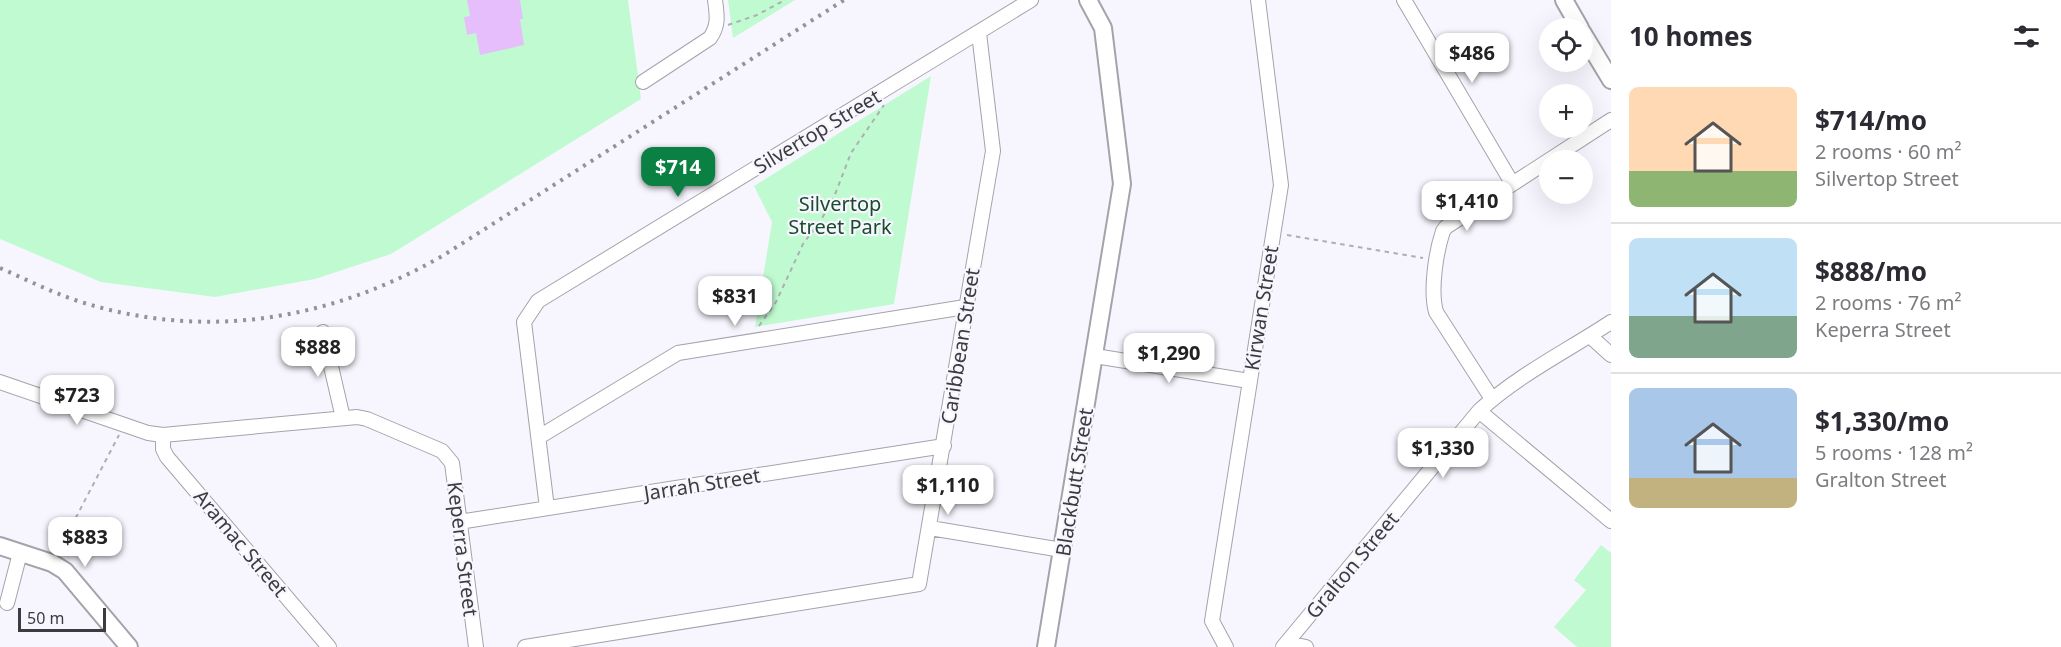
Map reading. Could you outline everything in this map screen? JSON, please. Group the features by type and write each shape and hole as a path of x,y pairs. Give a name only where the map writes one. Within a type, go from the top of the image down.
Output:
{"street":[{"path":"643,82 710,38 716,29 718,20 715,0"},
{"name":"Silvertop Street","path":"547,508 524,322 538,301 1031,0"},
{"name":"Blackbutt Street","path":"1046,647 1122,184 1103,28 1088,0"},
{"name":"Kirwan Street","path":"1226,647 1212,621 1281,185 1258,0"},
{"path":"1404,0 1512,183"},
{"path":"1564,0 1575,18"},
{"name":"Caribbean Street","path":"525,647 919,584 993,151 979,33"},
{"path":"1593,49 1611,80"},
{"path":"1492,399 1436,312 1433,302 1434,281 1442,235 1446,227 1611,120"},
{"path":"539,437 678,353 965,307"},
{"name":"Gralton Street","path":"1285,645 1479,411 1492,399 1611,322"},
{"path":"323,332 343,418"},
{"path":"1590,336 1611,355"},
{"path":"1095,356 1249,381"},
{"name":"Keperra Street","path":"0,382 148,434 163,435 343,418 367,419 442,451 452,463 476,647"},
{"path":"1479,411 1611,521"},
{"name":"Aramac Street","path":"163,435 163,449 167,457 329,647"},
{"name":"Jarrah Street","path":"459,522 944,446"},
{"path":"930,528 1062,550"},
{"path":"0,546 52,563 65,571 129,647"},
{"path":"7,603 20,554"},
{"path":"1285,645 1306,647"}],"path":[{"path":"716,29 757,15 785,0"},
{"path":"754,340 759,327 776,302 803,244 821,220 834,197 851,153 886,102 884,100"},
{"path":"1284,235 1428,259"},
{"path":"52,563 124,425"}],"green space":[{"path":"0,0 628,0 641,99 391,254 315,279 215,297 101,282 0,239"},
{"path":"728,0 795,0 733,38"},
{"name":"Silvertop Street Park","path":"931,76 894,304 755,327 772,222 754,186"},
{"path":"1601,545 1611,553 1611,647 1577,647 1554,627 1586,590 1574,580"}],"building":[{"path":"467,0 520,0 524,45 480,55 476,33 467,35 464,17 470,16"}],"railway":[{"path":"0,268 75,300 123,313 170,320 218,322 264,318 311,309 356,296 401,278 444,255 844,0"}]}
